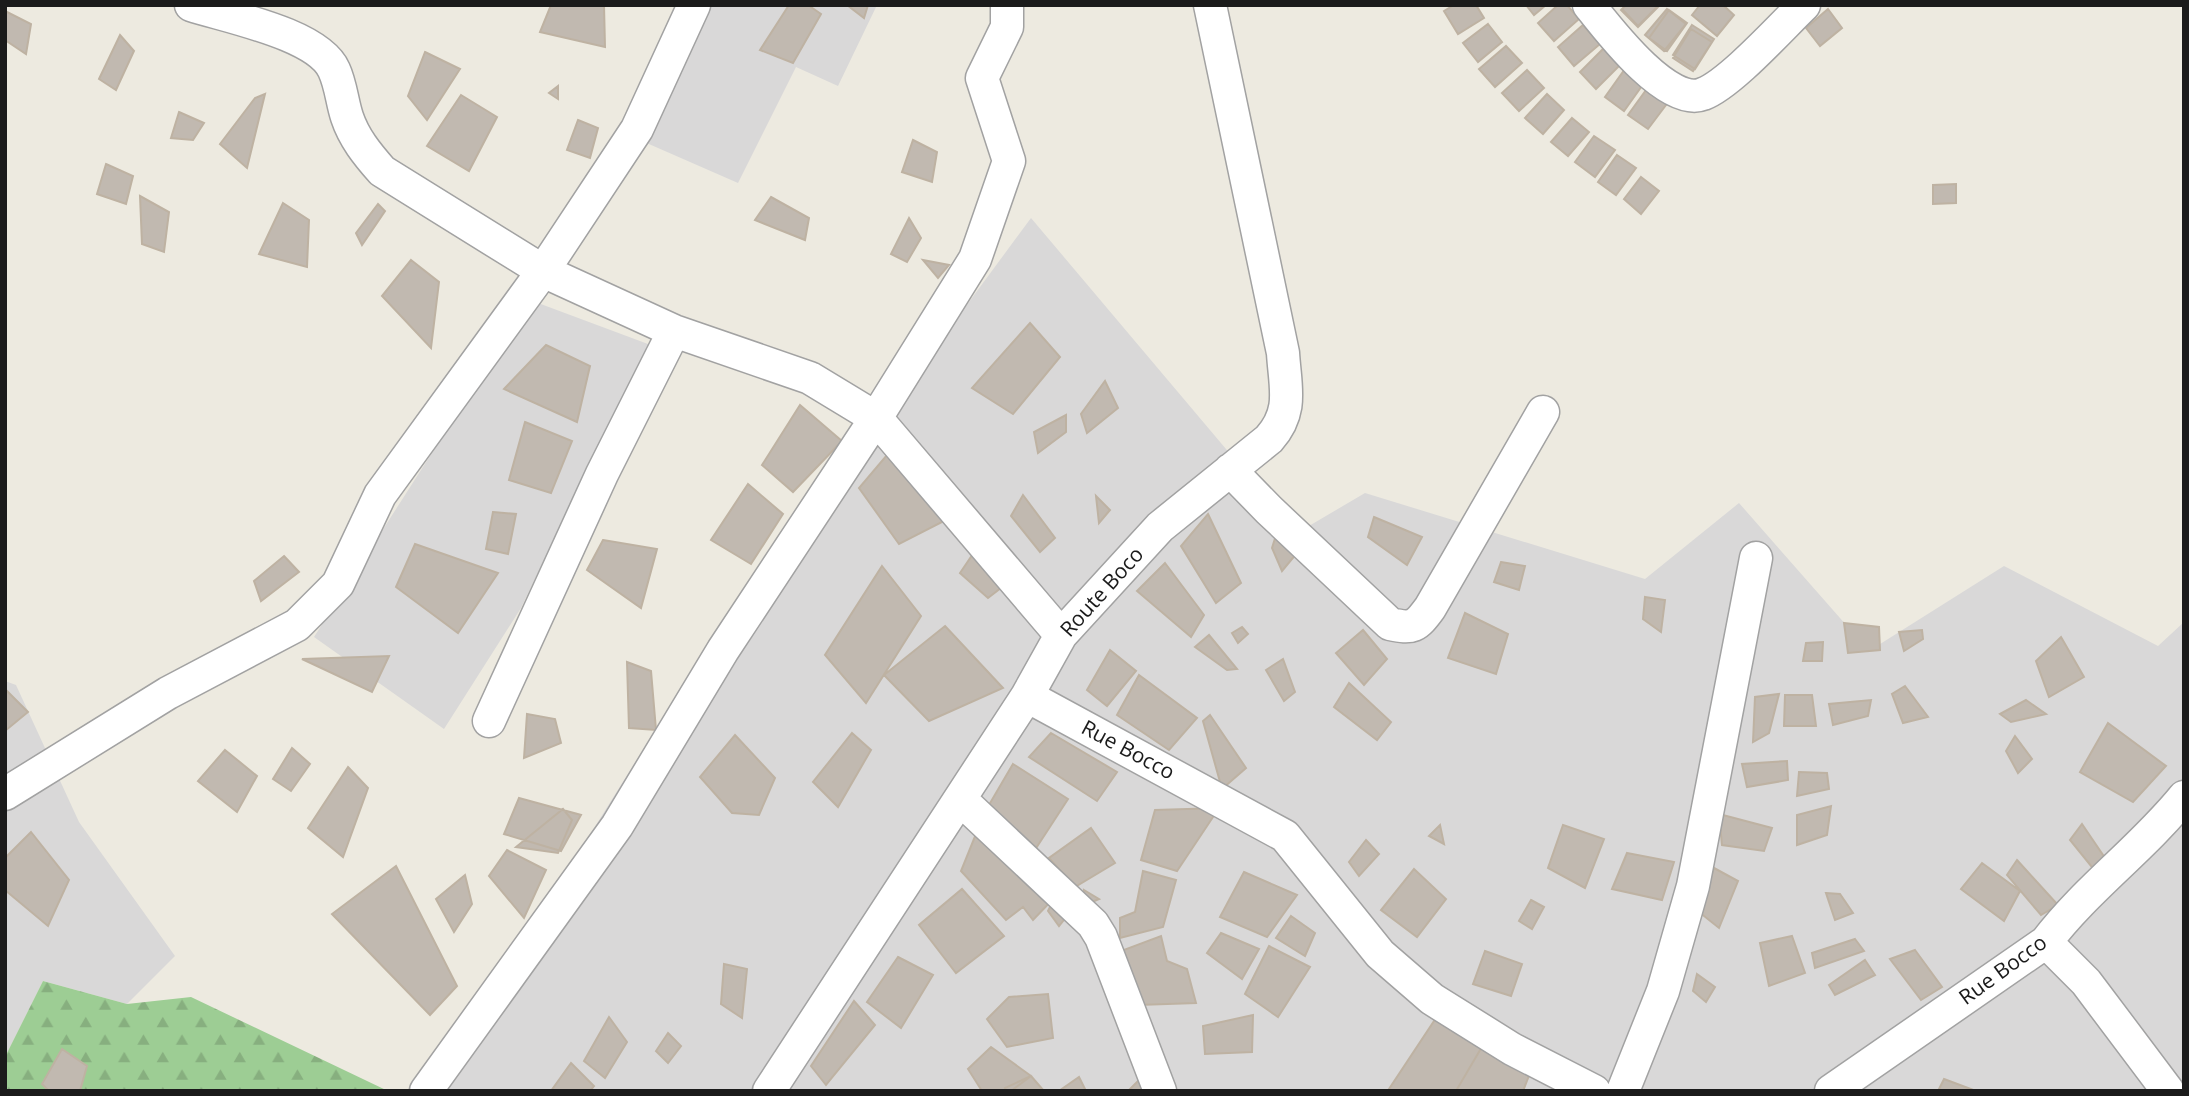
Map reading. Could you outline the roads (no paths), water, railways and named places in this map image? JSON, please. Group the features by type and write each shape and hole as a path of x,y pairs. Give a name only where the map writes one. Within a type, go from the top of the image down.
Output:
{"street":[{"path":"191,5 293,37 319,50 334,69 347,119 362,148 382,171 543,271 674,331 810,378 876,418 1062,635"},
{"path":"5,794 168,693 298,625 338,584 380,495 543,271 637,129 694,5"},
{"path":"426,1091 617,826 723,650 876,418 975,259 1009,160 982,78 1007,27 1007,5"},
{"name":"Route Boco","path":"1027,696 1062,635 1160,527 1279,428 1285,415 1283,353 1210,5"},
{"path":"1589,5 1622,46 1668,87 1685,95 1702,95 1724,81 1804,5"},
{"path":"489,721 602,474 674,331"},
{"path":"1230,470 1390,624 1408,628 1419,623 1430,608 1543,412"},
{"path":"1623,1091 1663,991 1693,886 1756,558"},
{"path":"769,1091 1027,696"},
{"name":"Rue Bocco","path":"1027,696 1285,836 1380,954 1432,999 1512,1049 1594,1091"},
{"name":"Rue Bocco","path":"1831,1091 2046,942 2066,915 2118,867 2184,797"},
{"path":"960,799 1093,924 1101,937 1160,1091"},
{"path":"2046,942 2086,982 2168,1091"}]}
